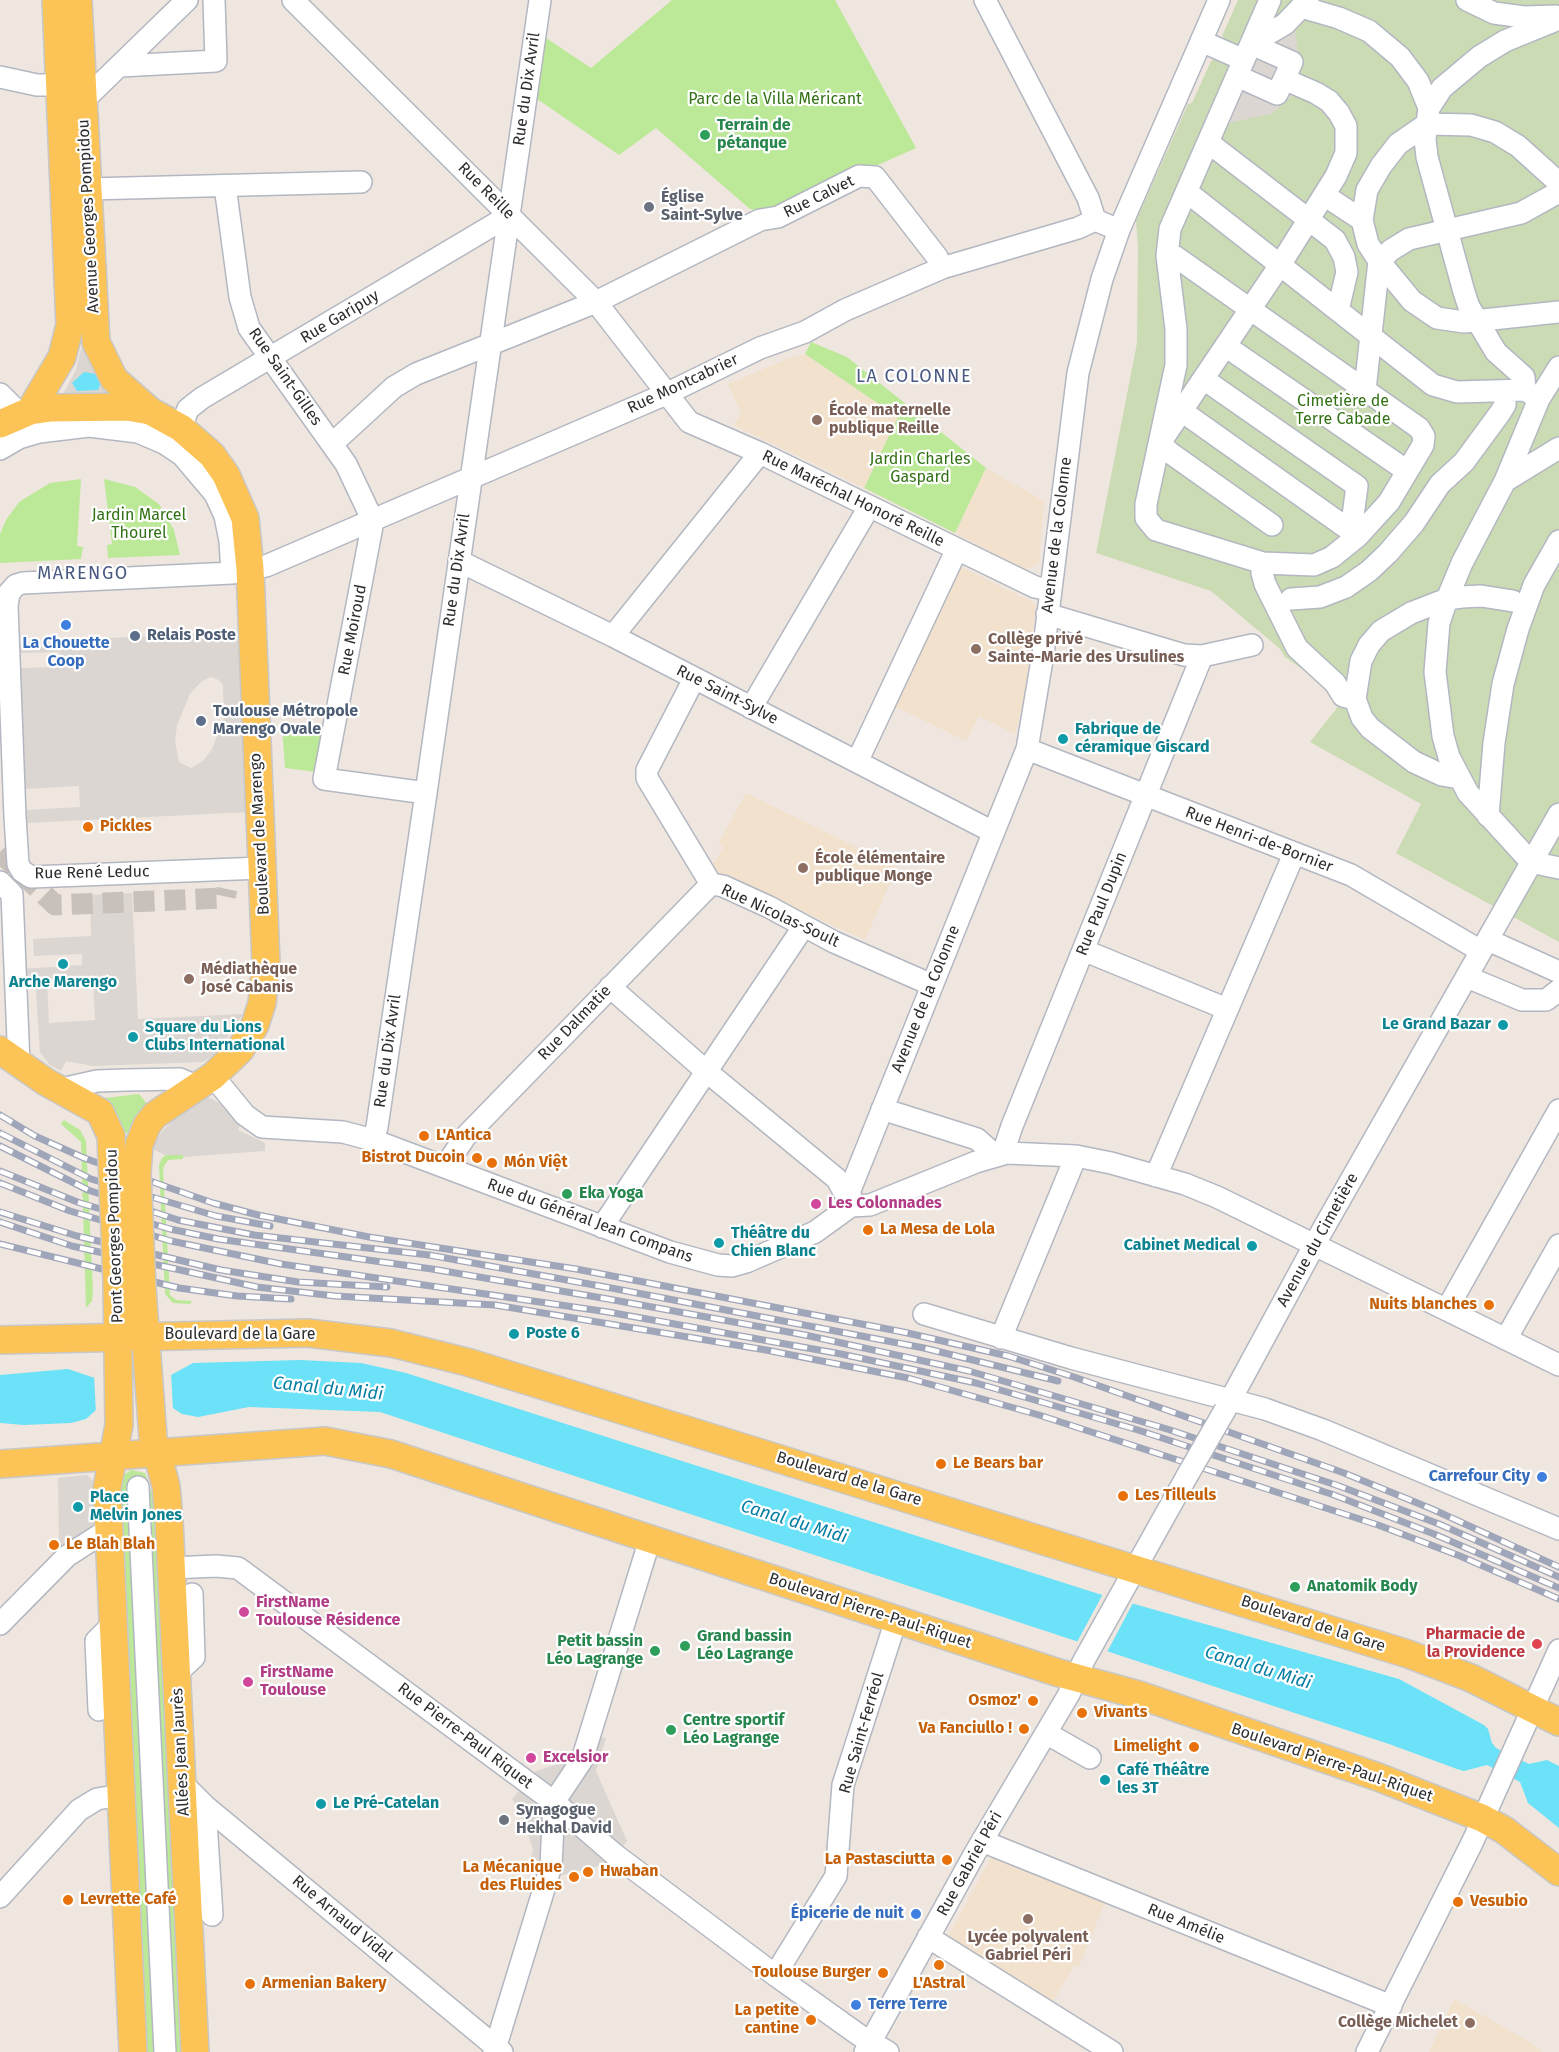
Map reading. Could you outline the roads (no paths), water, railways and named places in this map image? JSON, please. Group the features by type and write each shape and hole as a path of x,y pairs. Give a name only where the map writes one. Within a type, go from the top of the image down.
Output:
{"main road":[{"name":"Avenue Georges Pompidou","path":"17,416 62,357 70,325 56,0"},
{"name":"Avenue Georges Pompidou","path":"78,0 96,342 114,379 150,411"},
{"name":"Boulevard de Marengo","path":"17,416 51,408 127,407 150,411 181,428 212,455 237,496 245,518 241,571 262,868 266,963 262,1003 255,1025 240,1050 204,1081 155,1115 147,1125 140,1145"},
{"path":"9,1057 61,1089"},
{"name":"Pont Georges Pompidou","path":"61,1089 100,1112 111,1136 130,1285"},
{"name":"Pont Georges Pompidou","path":"131,1336 130,1285 140,1145"},
{"name":"Boulevard de la Gare","path":"0,1340 308,1333 402,1346 467,1362 1131,1576 1408,1654 1471,1678 1528,1717 1559,1722"},
{"path":"131,1336 118,1364 119,1425 115,1456 107,1488 133,2052"},
{"name":"Allées Jean Jaurès","path":"131,1336 147,1362 151,1424 166,1486 195,2052"},
{"name":"Boulevard Pierre-Paul-Riquet","path":"0,1464 294,1442 325,1442 358,1446 391,1454 896,1620 1080,1669 1139,1695 1378,1777 1482,1818 1504,1830 1559,1872"}],"street":[{"path":"84,99 187,0"},
{"path":"120,66 216,61 214,0"},
{"name":"Rue Reille","path":"293,0 596,302 666,394"},
{"name":"Rue du Dix Avril","path":"373,1140 377,1127 426,793 540,0"},
{"path":"985,0 1088,198 1095,220 1119,230"},
{"name":"Avenue de la Colonne","path":"851,1206 850,1190 1027,749 1033,721 1077,373 1102,279 1119,230 1219,0"},
{"path":"1167,256 1176,257 1419,428 1424,436 1423,445 1389,502 1354,533 1332,557 1314,565 1263,563 1152,527 1146,518 1146,504 1176,365 1176,329 1167,256 1170,229 1269,0"},
{"path":"1467,0 1494,13 1559,18"},
{"path":"1244,60 1304,4 1380,38 1409,68 1428,116 1425,139 1427,157 1445,231 1464,292 1477,321 1496,352 1524,377 1522,439 1505,481 1462,563 1439,623 1436,693 1443,736 1459,778 1488,816 1531,862 1559,868"},
{"path":"1559,18 1505,41 1479,57 1450,80 1428,116 1398,144 1381,166 1367,190 1362,220 1368,244 1379,261 1402,291 1426,313 1449,322 1559,312"},
{"path":"1201,41 1244,60 1292,62 1277,94 1244,60"},
{"path":"0,77 37,86 61,85"},
{"path":"1160,443 1205,380 1310,220 1346,153 1346,126 1329,101 1284,79"},
{"path":"1428,116 1495,132 1518,146 1559,183"},
{"path":"1209,142 1335,240 1344,257 1347,272 1338,310"},
{"name":"Rue Calvet","path":"596,302 760,220 778,217 860,176 868,175 875,177 937,257 942,268"},
{"path":"88,189 361,182"},
{"name":"Rue Saint-Gilles","path":"225,186 240,297 249,328 346,465 373,521"},
{"path":"1186,192 1440,389 1523,393"},
{"path":"1365,390 1379,261 1409,239 1521,213 1559,192"},
{"path":"1324,195 1362,220"},
{"name":"Rue Garipuy","path":"181,428 188,409 202,398 510,215"},
{"name":"Rue Montcabrier","path":"241,571 266,566 373,521 666,394 760,348 804,332 845,310 942,268 1078,228 1095,220"},
{"path":"332,444 394,387 416,374 596,302"},
{"path":"1227,347 1407,471"},
{"path":"1291,599 1320,597 1346,587 1369,571 1414,523 1446,478 1464,462 1504,405 1559,367"},
{"path":"1205,380 1357,486 1354,533"},
{"path":"0,394 17,416"},
{"name":"Rue Maréchal Honoré Reille","path":"666,394 689,422 760,453 1035,587 1050,590"},
{"path":"1183,412 1354,533"},
{"path":"0,449 19,438 39,432 78,426 112,427 138,432 164,443 182,455 215,494 241,571"},
{"path":"1522,439 1554,451"},
{"path":"1160,443 1169,452 1272,525"},
{"path":"1505,481 1554,451"},
{"path":"613,636 760,453"},
{"path":"751,708 869,507"},
{"name":"Rue Moiroud","path":"373,521 324,779 426,793"},
{"path":"1488,816 1494,743 1503,684 1518,629 1534,585 1559,541"},
{"path":"856,762 957,549"},
{"name":"Rue Saint-Sylve","path":"459,561 613,636 993,832"},
{"path":"1263,563 1262,573 1265,584 1297,648 1335,683 1343,696 1355,699"},
{"name":"Rue René Leduc","path":"241,571 23,583 4,593 18,864 22,871 31,877 230,879 262,868"},
{"path":"1459,778 1428,769 1391,747 1362,718 1355,699 1361,661 1375,638 1387,626 1411,613 1447,599 1481,596 1514,602"},
{"path":"1047,614 1184,655 1202,656 1252,645"},
{"name":"Rue Paul Dupin","path":"1002,1155 1202,656"},
{"name":"Rue Nicolas-Soult","path":"694,679 647,770 647,778 711,884 723,886 751,898 804,926 932,985"},
{"name":"Rue Henri-de-Bornier","path":"1027,749 1351,875 1485,945 1559,972"},
{"name":"Avenue du Cimetière","path":"1080,1669 1228,1405 1314,1245 1559,814"},
{"path":"1156,1176 1294,854"},
{"path":"0,882 12,894 7,936 9,1057"},
{"name":"Rue Dalmatie","path":"445,1167 465,1137 711,884"},
{"path":"602,1227 607,1216 804,926"},
{"path":"1083,950 1227,1009"},
{"path":"1467,977 1522,1000 1546,1000 1559,990"},
{"path":"610,987 706,1071 837,1179 851,1206"},
{"path":"61,1089 97,1081 158,1079 204,1081"},
{"name":"Rue du Général Jean Compans","path":"204,1081 262,1127 344,1132 373,1140 699,1262 732,1266 815,1232 851,1206 870,1205 1002,1155 1076,1156 1111,1163 1217,1197 1559,1365"},
{"path":"882,1109 977,1139 1002,1155"},
{"path":"1447,1309 1559,1110"},
{"path":"1001,1338 1076,1156"},
{"path":"1506,1339 1559,1245"},
{"path":"924,1314 1228,1405 1264,1409 1323,1430 1559,1529"},
{"name":"Allées Jean Jaurès","path":"138,1487 165,2052"},
{"path":"0,1624 67,1556 109,1529"},
{"path":"497,2050 550,1866 554,1802 582,1760 650,1539"},
{"name":"Rue Pierre-Paul Riquet","path":"172,1568 216,1566 238,1568 554,1802 614,1854 875,2048"},
{"path":"177,1673 194,1658 192,1594"},
{"name":"Rue Saint-Ferréol","path":"775,1975 836,1876 843,1785 896,1620"},
{"path":"99,1710 96,1641 114,1623"},
{"path":"1367,2052 1472,1843 1559,1650"},
{"name":"Rue Gabriel Péri","path":"875,2048 928,1937 1046,1733 1080,1669"},
{"path":"1046,1733 1090,1758"},
{"name":"Rue Arnaud Vidal","path":"183,1784 205,1806 497,2050"},
{"path":"0,1897 79,1810 97,1799 121,1795"},
{"path":"205,1806 212,1916"},
{"name":"Rue Amélie","path":"982,1841 1390,2006"},
{"path":"928,1937 1112,2052"}],"water":[{"path":"84,372 96,374 101,382 98,390 77,391 72,383"},
{"name":"Canal du Midi","path":"300,1360 361,1363 406,1373 1099,1594 1399,1679 1484,1725 1496,1748 1529,1764 1547,1760 1559,1766 1559,1828 1528,1803 1520,1782 1487,1765 1464,1771 1457,1769 1389,1744 380,1412 249,1407 198,1417 182,1414 173,1408 96,1410 86,1419 71,1423 24,1425 0,1423 0,1375 68,1369 95,1378 171,1375 193,1363"}],"tunnel":[{"path":"0,852 55,905 225,898 227,889"}],"railway":[{"path":"0,1115 35,1136 84,1158 213,1203 258,1215 369,1237 576,1269 903,1332 1008,1356 1074,1377 1344,1473 1432,1509 1559,1567"},
{"path":"0,1133 91,1179 216,1216 270,1226"},
{"path":"0,1146 88,1190 178,1220 254,1235 429,1255 611,1288 924,1348 1058,1381"},
{"path":"0,1171 80,1203 170,1229 218,1239 432,1269 608,1299 805,1335 969,1371 1167,1429 1339,1486 1439,1524 1559,1577"},
{"path":"0,1183 70,1211 171,1241 281,1264 608,1312 841,1354 976,1383 1138,1430 1334,1495 1434,1534 1559,1588"},
{"path":"0,1212 77,1236 221,1270 298,1282 387,1287"},
{"path":"0,1222 72,1246 257,1287 335,1296 495,1305 766,1350 908,1378 1039,1415 1378,1525 1460,1556 1559,1599"},
{"path":"0,1244 179,1288 237,1296 291,1299"}],"place":[{"name":"Terrain de pétanque","path":"705,135"},
{"name":"Église Saint-Sylve","path":"649,207"},
{"name":"École maternelle publique Reille","path":"817,420"},
{"name":"La Chouette Coop","path":"66,625"},
{"name":"Relais Poste","path":"135,636"},
{"name":"Collège privé Sainte-Marie des Ursulines","path":"976,649"},
{"name":"Toulouse Métropole Marengo Ovale","path":"201,721"},
{"name":"Fabrique de céramique Giscard","path":"1063,739"},
{"name":"Pickles","path":"88,827"},
{"name":"École élémentaire publique Monge","path":"803,868"},
{"name":"Arche Marengo","path":"63,964"},
{"name":"Médiathèque José Cabanis","path":"189,979"},
{"name":"Le Grand Bazar","path":"1503,1025"},
{"name":"Square du Lions Clubs International","path":"133,1037"},
{"name":"L'Antica","path":"424,1136"},
{"name":"Bistrot Ducoin","path":"477,1158"},
{"name":"Món Việt","path":"492,1163"},
{"name":"Eka Yoga","path":"567,1194"},
{"name":"Les Colonnades","path":"816,1204"},
{"name":"La Mesa de Lola","path":"868,1230"},
{"name":"Théâtre du Chien Blanc","path":"719,1243"},
{"name":"Cabinet Medical","path":"1252,1246"},
{"name":"Nuits blanches","path":"1489,1305"},
{"name":"Poste 6","path":"514,1334"},
{"name":"Le Bears bar","path":"941,1464"},
{"name":"Carrefour City","path":"1542,1477"},
{"name":"Les Tilleuls","path":"1123,1496"},
{"name":"Place Melvin Jones","path":"78,1507"},
{"name":"Le Blah Blah","path":"54,1545"},
{"name":"Anatomik Body","path":"1295,1587"},
{"name":"FirstName Toulouse Résidence","path":"244,1612"},
{"name":"Pharmacie de la Providence","path":"1537,1644"},
{"name":"Grand bassin Léo Lagrange","path":"685,1646"},
{"name":"Petit bassin Léo Lagrange","path":"655,1651"},
{"name":"FirstName Toulouse","path":"248,1682"},
{"name":"Osmoz'","path":"1033,1701"},
{"name":"Vivants","path":"1082,1713"},
{"name":"Va Fanciullo !","path":"1024,1729"},
{"name":"Centre sportif Léo Lagrange","path":"671,1730"},
{"name":"Limelight","path":"1194,1747"},
{"name":"Excelsior","path":"531,1758"},
{"name":"Café Théâtre les 3T","path":"1105,1780"},
{"name":"Le Pré-Catelan","path":"321,1804"},
{"name":"Synagogue Hekhal David","path":"504,1820"},
{"name":"La Pastasciutta","path":"947,1860"},
{"name":"Hwaban","path":"588,1872"},
{"name":"La Mécanique des Fluides","path":"574,1877"},
{"name":"Levrette Café","path":"68,1900"},
{"name":"Vesubio","path":"1458,1902"},
{"name":"Épicerie de nuit","path":"916,1914"},
{"name":"Lycée polyvalent Gabriel Péri","path":"1028,1919"},
{"name":"L'Astral","path":"939,1965"},
{"name":"Toulouse Burger","path":"883,1973"},
{"name":"Armenian Bakery","path":"250,1984"},
{"name":"Terre Terre","path":"856,2005"},
{"name":"La petite cantine","path":"811,2020"},
{"name":"Collège Michelet","path":"1470,2023"}],"district":[{"name":"LA COLONNE","path":"914,377"},
{"name":"MARENGO","path":"83,574"}],"park label":[{"name":"Parc de la Villa Méricant","path":"775,100"},
{"name":"Cimetière de Terre Cabade","path":"1343,411"},
{"name":"Jardin Charles Gaspard","path":"920,469"},
{"name":"Jardin Marcel Thourel","path":"139,525"}]}
